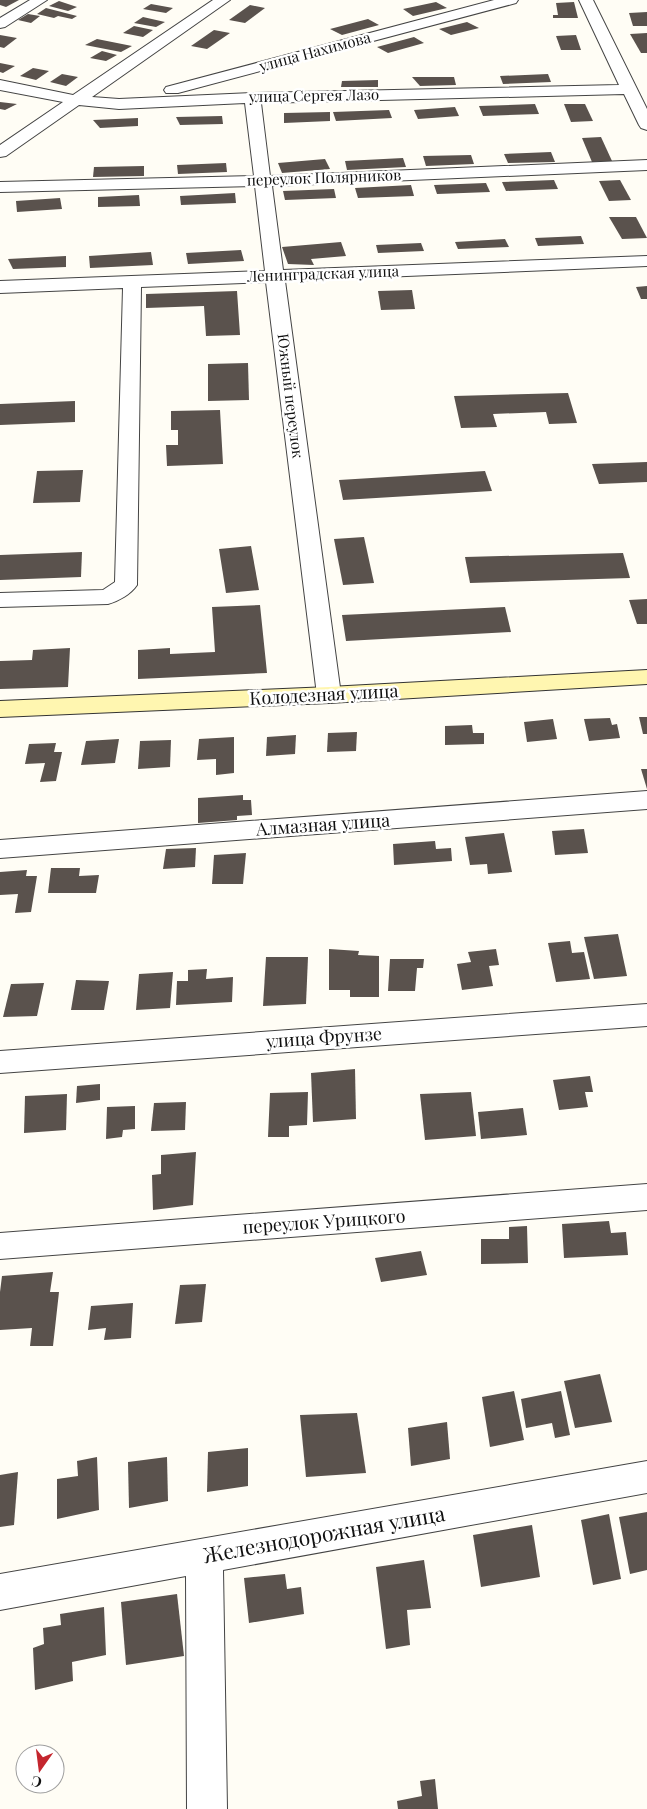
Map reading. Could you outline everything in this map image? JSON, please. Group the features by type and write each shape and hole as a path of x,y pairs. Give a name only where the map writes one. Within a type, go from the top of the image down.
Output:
{"main road":[{"name":"Колодезная улица","path":"0,709 329,695 647,677"}],"street":[{"path":"0,24 40,0"},
{"path":"0,152 223,0"},
{"name":"улица Нахимова","path":"119,104 511,0"},
{"path":"586,0 647,125"},
{"name":"улица Сергея Лазо","path":"0,85 76,100 119,104 252,98 629,89"},
{"name":"Южный переулок","path":"252,98 329,695"},
{"name":"переулок Полярников","path":"0,187 263,181 647,165"},
{"name":"Ленинградская улица","path":"0,287 647,261"},
{"path":"0,600 108,597 126,585 132,281"},
{"name":"Алмазная улица","path":"0,849 647,800"},
{"name":"улица Фрунзе","path":"0,1062 647,1014"},
{"name":"переулок Урицкого","path":"0,1246 647,1197"},
{"name":"Железнодорожная улица","path":"0,1592 647,1477"},
{"path":"204,1556 206,1809"}],"building":[{"path":"0,0 19,0 6,7 0,5"},
{"path":"59,1 77,7 68,11 49,6"},
{"path":"436,2 447,8 413,16 403,9"},
{"path":"574,2 578,18 553,18 553,15 558,15 556,3"},
{"path":"151,4 173,8 166,13 143,9"},
{"path":"250,5 265,8 245,23 229,20"},
{"path":"46,8 77,16 72,19 58,16 54,18 37,14"},
{"path":"647,12 647,26 633,26 629,13"},
{"path":"28,14 40,16 31,23 18,20"},
{"path":"143,17 165,22 156,27 134,23"},
{"path":"368,19 379,25 342,35 330,29"},
{"path":"467,22 479,28 451,35 439,29"},
{"path":"134,26 153,30 143,37 123,33"},
{"path":"214,30 230,33 207,49 191,46"},
{"path":"647,33 647,53 641,53 630,34"},
{"path":"0,35 17,38 4,48 0,47"},
{"path":"576,35 581,50 561,50 556,36"},
{"path":"414,37 424,43 388,53 377,47"},
{"path":"97,39 132,46 121,52 85,45"},
{"path":"102,51 117,55 106,61 90,58"},
{"path":"0,63 15,66 3,73 0,72"},
{"path":"33,68 49,71 36,80 20,76"},
{"path":"62,74 78,77 66,86 50,82"},
{"path":"548,74 551,82 503,84 500,76"},
{"path":"412,77 454,77 456,85 420,86"},
{"path":"378,80 378,87 341,87 342,81"},
{"path":"0,102 17,104 5,110 0,109"},
{"path":"535,104 539,114 483,116 479,106"},
{"path":"564,104 585,104 593,121 571,122"},
{"path":"455,107 459,116 418,119 414,110"},
{"path":"389,110 392,118 336,121 333,112"},
{"path":"330,112 330,121 284,123 284,113"},
{"path":"222,116 223,124 180,125 176,117"},
{"path":"138,118 138,126 100,128 93,120"},
{"path":"601,137 612,161 592,162 582,138"},
{"path":"551,152 555,162 508,163 504,154"},
{"path":"471,155 474,164 426,166 423,156"},
{"path":"403,158 406,167 347,170 345,161"},
{"path":"325,159 330,169 282,173 278,163"},
{"path":"226,163 227,172 178,174 177,165"},
{"path":"144,166 144,176 93,177 94,167"},
{"path":"554,180 558,189 506,191 502,182"},
{"path":"620,180 631,200 609,201 599,181"},
{"path":"486,183 490,192 437,194 434,185"},
{"path":"411,185 414,196 358,198 355,188"},
{"path":"334,189 336,198 285,200 283,191"},
{"path":"235,193 236,203 181,205 180,196"},
{"path":"139,195 140,206 98,207 98,197"},
{"path":"60,198 62,209 17,212 16,201"},
{"path":"609,217 636,217 647,238 622,239"},
{"path":"581,236 584,244 538,246 535,238"},
{"path":"505,239 509,247 458,249 455,242"},
{"path":"341,242 346,256 311,259 314,265 288,264 282,247"},
{"path":"421,243 424,251 378,253 376,245"},
{"path":"241,250 244,261 188,264 186,253"},
{"path":"151,252 153,265 90,268 89,256"},
{"path":"66,256 66,267 13,269 8,259"},
{"path":"647,286 647,299 641,299 636,287"},
{"path":"412,290 415,309 381,310 378,291"},
{"path":"237,291 240,335 206,336 204,306 146,308 146,294"},
{"path":"248,363 249,400 208,401 208,364"},
{"path":"568,393 577,423 549,424 546,412 493,414 497,427 461,428 454,396"},
{"path":"75,401 75,422 0,425 0,404"},
{"path":"220,410 223,464 167,466 166,445 178,445 178,430 171,430 171,411"},
{"path":"647,462 647,482 599,484 592,464"},
{"path":"83,470 80,502 33,503 37,471"},
{"path":"485,471 492,491 343,500 339,480"},
{"path":"364,537 374,583 343,585 334,539"},
{"path":"251,546 259,590 226,593 219,549"},
{"path":"82,552 81,577 0,580 0,555"},
{"path":"623,553 630,578 470,583 465,557"},
{"path":"647,599 647,624 637,624 629,600"},
{"path":"260,605 267,673 138,679 138,650 170,648 170,654 215,652 212,607"},
{"path":"505,607 511,632 346,641 342,615"},
{"path":"70,648 68,687 0,689 0,661 32,660 33,650"},
{"path":"639,717 647,717 647,734 643,734"},
{"path":"610,718 612,725 617,724 620,738 589,741 584,719"},
{"path":"553,719 557,739 527,742 524,722"},
{"path":"472,725 473,733 484,733 484,744 445,745 445,726"},
{"path":"357,732 356,751 327,752 328,733"},
{"path":"296,735 295,754 266,756 267,737"},
{"path":"234,737 234,773 216,775 216,759 197,760 199,739"},
{"path":"119,739 115,763 81,765 86,741"},
{"path":"171,740 170,767 138,769 140,741"},
{"path":"56,743 54,752 62,752 56,781 40,782 45,763 25,764 29,744"},
{"path":"641,769 647,769 647,789"},
{"path":"243,795 243,800 251,800 252,815 237,816 237,820 198,823 198,798"},
{"path":"584,829 588,853 555,855 552,831"},
{"path":"504,833 512,872 488,874 487,864 470,865 465,837"},
{"path":"435,841 436,849 451,848 452,861 394,865 393,844"},
{"path":"196,848 195,867 163,869 166,849"},
{"path":"246,853 243,884 212,884 214,855"},
{"path":"51,868 80,868 79,876 99,875 96,893 48,893"},
{"path":"27,870 26,876 37,876 31,912 15,913 18,894 0,895 0,872"},
{"path":"618,934 627,976 594,979 584,937"},
{"path":"570,941 572,953 584,952 590,979 556,982 548,943"},
{"path":"329,949 359,951 358,955 379,956 379,997 350,997 350,990 329,990"},
{"path":"496,949 499,965 489,966 493,986 462,990 457,964 471,962 468,952"},
{"path":"266,957 308,957 306,1004 263,1006"},
{"path":"390,959 424,959 423,968 417,968 415,991 388,991"},
{"path":"207,969 206,979 233,977 232,1002 176,1005 177,981 188,981 188,970"},
{"path":"173,972 170,1008 136,1010 139,974"},
{"path":"76,980 109,981 104,1010 71,1010"},
{"path":"44,983 37,1016 3,1017 11,984"},
{"path":"355,1069 356,1119 313,1122 311,1073"},
{"path":"590,1076 593,1092 585,1092 588,1107 559,1110 553,1080"},
{"path":"100,1084 100,1100 76,1103 77,1086"},
{"path":"308,1092 307,1125 289,1126 289,1137 268,1137 270,1093"},
{"path":"471,1092 476,1136 425,1140 420,1094"},
{"path":"67,1094 66,1130 24,1133 25,1096"},
{"path":"186,1102 185,1130 151,1131 154,1103"},
{"path":"135,1106 135,1129 123,1130 122,1137 106,1139 107,1107"},
{"path":"523,1108 527,1135 481,1139 478,1112"},
{"path":"196,1152 193,1205 153,1210 152,1175 161,1174 161,1155"},
{"path":"609,1221 611,1233 626,1232 628,1255 564,1258 562,1224"},
{"path":"527,1226 528,1263 481,1264 481,1239 509,1239 509,1227"},
{"path":"421,1251 427,1275 381,1282 375,1258"},
{"path":"53,1272 50,1292 59,1292 53,1346 30,1346 32,1328 0,1330 2,1276"},
{"path":"206,1284 202,1322 175,1324 180,1285"},
{"path":"133,1303 131,1338 104,1340 106,1328 88,1330 91,1306"},
{"path":"600,1374 612,1422 575,1428 564,1381"},
{"path":"514,1391 524,1440 490,1447 482,1397"},
{"path":"561,1391 570,1435 555,1438 552,1423 526,1428 521,1399"},
{"path":"357,1413 366,1473 306,1477 300,1415"},
{"path":"447,1422 450,1459 411,1466 408,1428"},
{"path":"248,1448 248,1486 207,1492 208,1452"},
{"path":"97,1457 99,1510 57,1519 57,1479 78,1476 77,1461"},
{"path":"167,1457 168,1501 129,1508 128,1462"},
{"path":"18,1472 14,1525 0,1527 0,1475"},
{"path":"647,1512 647,1570 630,1574 619,1517"},
{"path":"609,1514 621,1579 593,1585 581,1520"},
{"path":"532,1525 540,1577 481,1587 473,1535"},
{"path":"424,1560 431,1608 407,1610 410,1645 386,1649 376,1567"},
{"path":"285,1574 287,1589 301,1587 304,1614 249,1623 244,1578"},
{"path":"177,1594 184,1656 126,1665 121,1602"},
{"path":"104,1607 106,1655 72,1662 73,1681 35,1690 33,1648 44,1644 43,1628 61,1625 60,1614"},
{"path":"435,1779 438,1809 398,1809 397,1801 422,1796 420,1781"}]}
